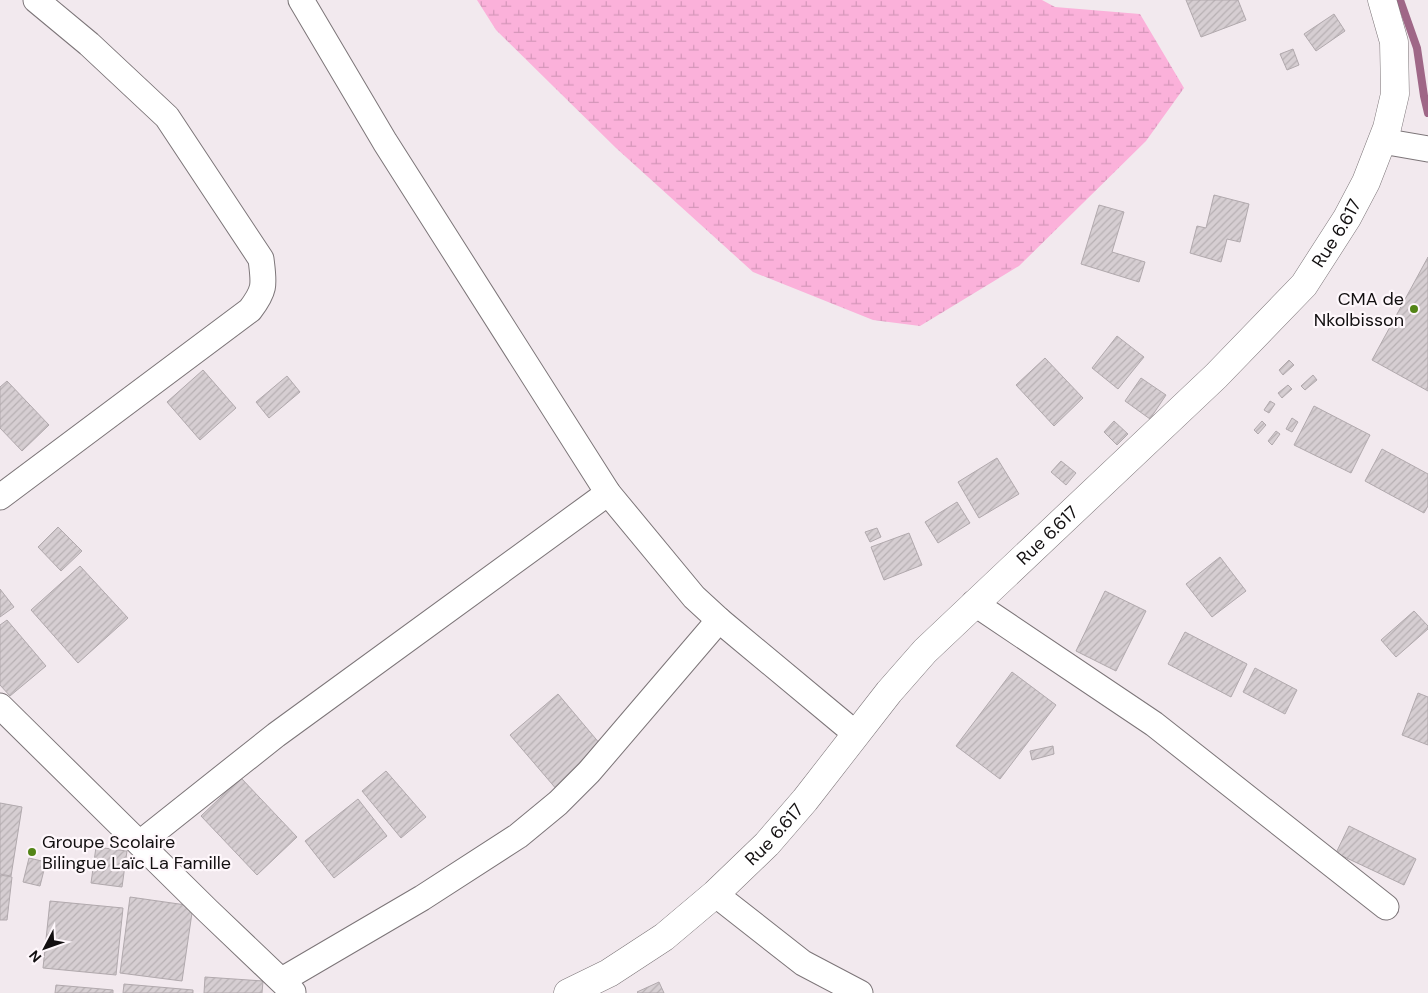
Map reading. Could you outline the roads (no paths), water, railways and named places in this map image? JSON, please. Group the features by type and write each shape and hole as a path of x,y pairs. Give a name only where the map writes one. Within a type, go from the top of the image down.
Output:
{"street":[{"path":"0,497 250,310 257,301 264,284 261,259 167,117 89,44 36,0"},
{"path":"301,0 385,142 608,494 694,597 856,734"},
{"name":"Rue 6.617","path":"568,993 609,974 664,938 715,894 767,844 805,800 889,692 925,651 1216,376 1304,285 1347,218 1366,182 1387,128 1395,94 1394,42 1382,0"},
{"path":"1382,141 1428,149"},
{"path":"140,842 276,735 608,494"},
{"path":"974,603 1154,724 1386,907"},
{"path":"0,706 288,987 524,830 558,802 589,772 719,620"},
{"path":"715,894 803,963 860,993"}],"waterway":[{"path":"1400,0 1417,48 1428,113"}],"place":[{"name":"CMA de Nkolbisson","path":"1414,309"},
{"name":"Groupe Scolaire Bilingue Laïc La Famille","path":"32,852"}]}
